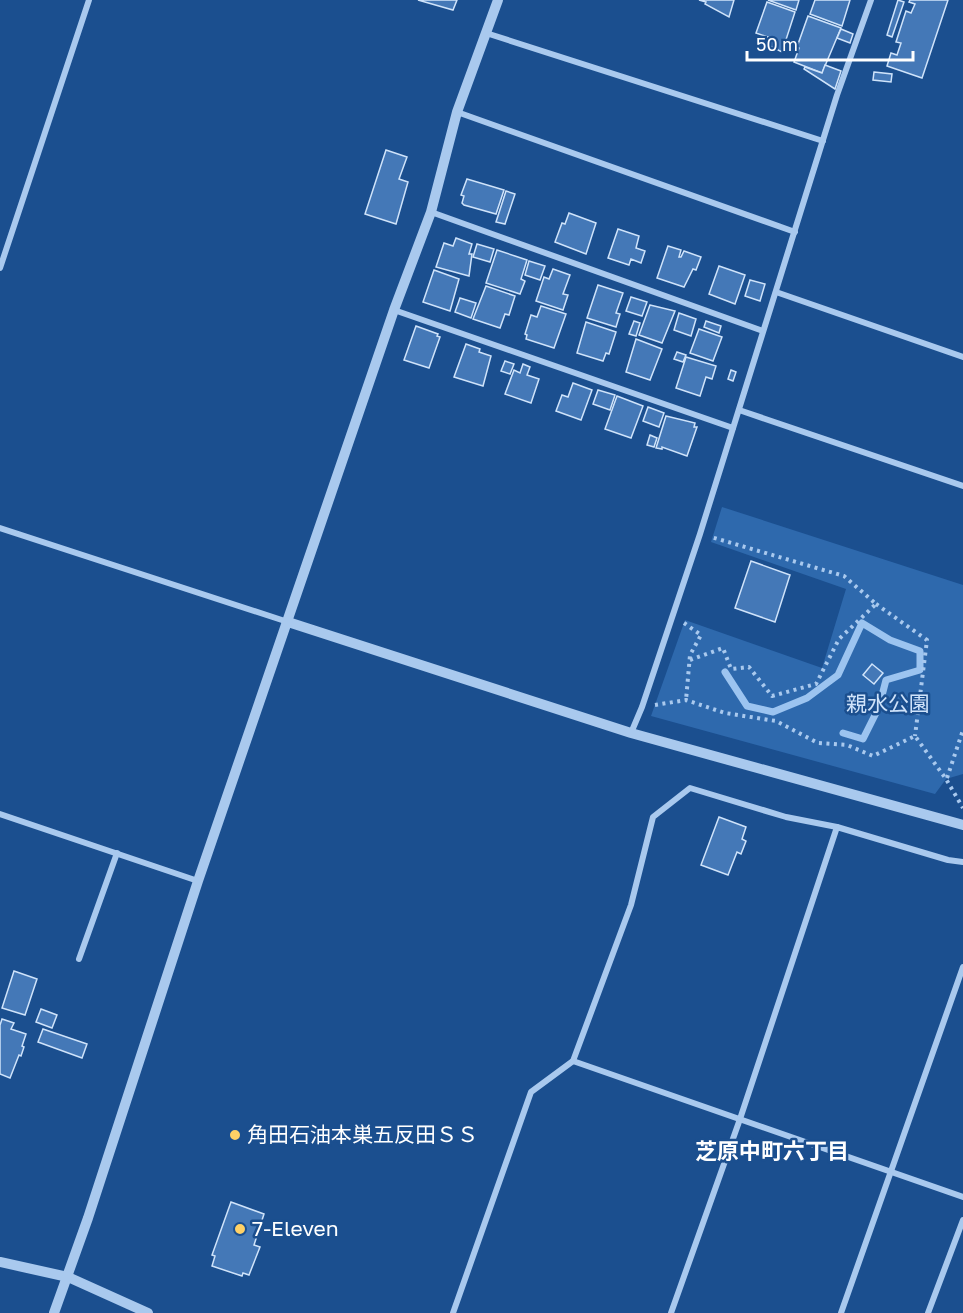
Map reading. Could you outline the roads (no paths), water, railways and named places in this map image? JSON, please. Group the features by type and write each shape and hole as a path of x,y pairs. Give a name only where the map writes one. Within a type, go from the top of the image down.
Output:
{"street":[{"path":"0,268 89,0"},
{"path":"54,1313 68,1277 198,881 394,310 431,212 457,112 498,0"},
{"path":"632,732 700,534 823,141 871,0"},
{"path":"486,33 823,141"},
{"path":"457,112 795,232"},
{"path":"431,212 764,331"},
{"path":"776,292 963,357"},
{"path":"394,310 733,428"},
{"path":"739,410 963,486"},
{"path":"0,528 632,732 963,825"},
{"path":"453,1313 531,1092 573,1061 631,905 653,817 690,788 786,817 837,827 948,861 963,862"},
{"path":"0,814 198,881"},
{"path":"671,1313 740,1119 837,827"},
{"path":"79,959 117,853"},
{"path":"841,1313 963,968"},
{"path":"573,1061 963,1197"},
{"path":"928,1313 963,1220"},
{"path":"0,1262 68,1277 148,1313"}],"waterway":[{"path":"725,672 747,706 773,712 807,698 838,675 862,623 890,640 920,651 920,670 886,680 879,707 863,739 843,733"}],"place":[{"name":"角田石油本巣五反田ＳＳ","path":"235,1135"},
{"name":"7-Eleven","path":"240,1229"}],"district":[{"name":"芝原中町六丁目","path":"772,1151"}],"park label":[{"name":"親水公園","path":"888,704"}]}
